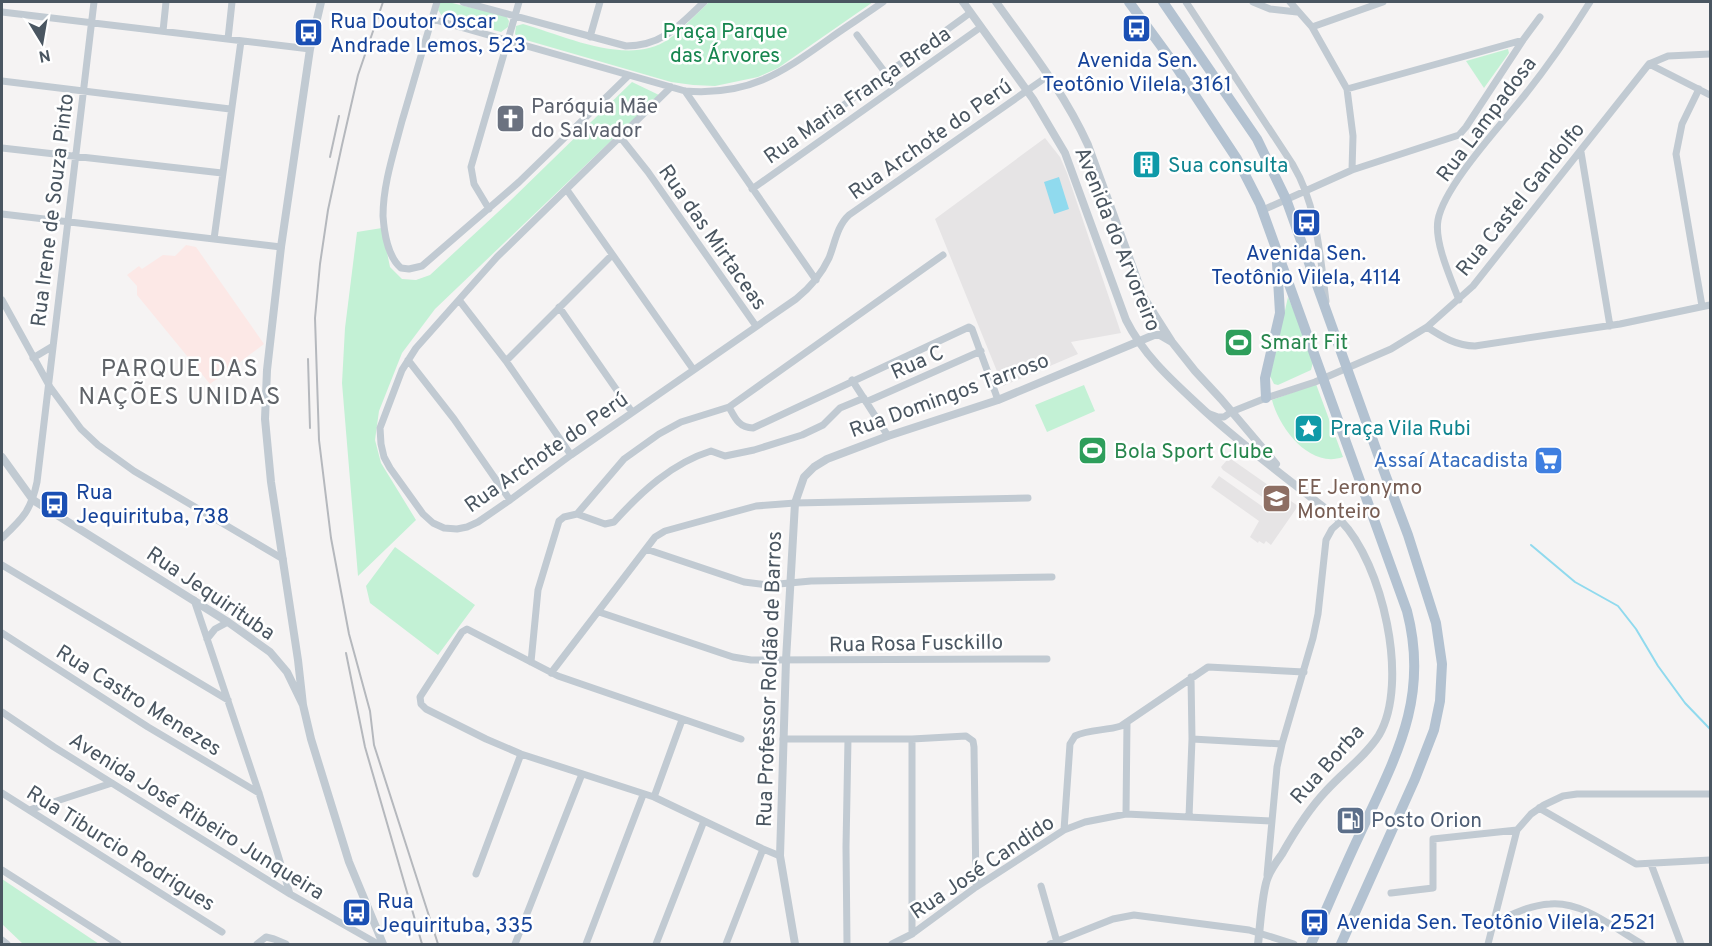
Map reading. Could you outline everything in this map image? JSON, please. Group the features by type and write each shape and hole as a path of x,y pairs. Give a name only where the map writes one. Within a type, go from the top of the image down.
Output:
{"main road":[{"path":"1129,2 1175,65 1237,159 1263,210 1407,611 1416,663 1413,697 1405,730 1376,801 1311,945"},
{"path":"1163,2 1257,139 1286,199 1329,323 1408,535 1436,624 1442,664 1440,701 1429,745 1341,945"},
{"path":"1266,398 1266,378 1280,313 1276,250"}],"street":[{"name":"Rua Irene de Souza Pinto","path":"33,500 50,387 94,2"},
{"path":"163,31 166,2"},
{"path":"228,39 232,2"},
{"path":"437,2 390,166 383,216 388,244 394,259 401,268 422,266 519,182 628,76"},
{"path":"463,2 626,46 650,44 662,38 704,2"},
{"path":"489,209 474,183 471,167 519,2"},
{"path":"590,37 600,2"},
{"path":"432,19 685,91 718,92 757,84 773,77 883,2"},
{"name":"Avenida do Arvoreiro","path":"963,2 1027,92 1065,153 1126,320 1137,342 1163,372 1224,429 1298,486 1350,530"},
{"name":"Avenida do Arvoreiro","path":"996,2 1081,128 1140,290 1172,342 1262,450 1298,486"},
{"path":"1186,2 1293,165 1306,191 1321,263 1329,323"},
{"path":"1253,2 1270,9 1297,12"},
{"path":"1290,2 1311,27 1347,89 1352,124 1352,170"},
{"path":"1311,27 1383,2"},
{"name":"Rua Lampadosa","path":"1459,300 1438,235 1438,219 1443,206 1459,177 1553,57 1590,2"},
{"path":"303,705 271,482 265,419 267,370 281,247 318,3"},
{"path":"2,12 310,49"},
{"path":"823,120 970,13"},
{"path":"1263,210 1352,170 1446,141 1462,133 1540,16"},
{"name":"Rua Maria França Breda","path":"752,189 981,27"},
{"path":"857,35 887,75"},
{"path":"1347,89 1523,40"},
{"path":"214,240 241,41"},
{"path":"1649,64 1668,56 1710,54"},
{"path":"1649,64 1710,95"},
{"name":"Rua Castel Gandolfo","path":"1208,414 1218,417 1228,415 1266,398 1324,378 1391,349 1427,327 1473,286 1649,64"},
{"name":"Rua Archote do Perú","path":"671,87 497,258 429,333 402,370 380,428 381,444 390,468 423,514 433,523 444,528 456,529 478,522 693,369 796,299 816,280 828,259 841,224 849,215 1048,76"},
{"path":"2,81 230,109"},
{"path":"1698,89 1682,124 1676,154 1702,306"},
{"path":"685,91 816,280"},
{"name":"Rua das Mirtaceas","path":"621,138 648,172 756,326"},
{"path":"2,148 222,173"},
{"path":"1581,152 1610,326"},
{"path":"567,190 693,369"},
{"path":"2,214 281,247"},
{"path":"506,361 612,255"},
{"path":"741,739 551,673 531,662 538,590 558,523 562,518 577,514 624,459 659,434 681,422 729,407 943,255"},
{"path":"2,300 50,387 81,429 112,456 134,471 283,559"},
{"path":"459,300 506,361 571,455"},
{"path":"1427,327 1448,340 1468,346 1610,326 1710,304"},
{"path":"559,307 632,412"},
{"path":"729,407 739,423 744,427 753,428 968,327 972,329 998,400"},
{"name":"Rua Domingos Tarroso","path":"795,503 804,477 814,466 827,459 888,435 998,400 1158,334 1172,342"},
{"path":"33,358 53,346"},
{"name":"Rua C","path":"577,514 610,524 641,494 693,457 711,451 723,456 754,450 802,435 823,425 840,408 865,400 981,351"},
{"path":"408,360 454,419 510,500"},
{"path":"852,380 888,435"},
{"name":"Rua Jequirituba","path":"2,457 33,500 228,622 270,652 287,672 303,705 311,739 350,862 383,945"},
{"path":"551,673 646,549 659,534 665,531 738,509 795,503 1028,498"},
{"path":"2,538 23,518 33,500"},
{"name":"Rua Professor Roldão de Barros","path":"795,503 786,660 780,856 795,945"},
{"path":"1258,945 1267,879 1277,767 1318,614 1326,540 1332,529 1341,521"},
{"name":"Rua Borba","path":"1267,879 1313,805 1379,735 1386,721 1392,693 1388,622 1372,575 1350,530"},
{"path":"646,549 744,582 768,585 820,581 1052,577"},
{"path":"2,564 228,700"},
{"path":"194,600 259,793 290,894"},
{"name":"Rua Rosa Fusckillo","path":"599,612 733,657 751,660 1047,659"},
{"path":"207,639 215,629 228,622"},
{"name":"Rua Professor Roldão de Barros","path":"531,662 468,630 462,632 421,692 420,701 426,709 521,754 654,797 780,856"},
{"name":"Rua Castro Menezes","path":"2,633 148,727 259,793"},
{"path":"287,672 298,660"},
{"path":"1064,830 1073,738 1082,733 1109,730 1127,723 1191,677 1214,666 1304,672"},
{"path":"1189,817 1192,739 1191,677"},
{"name":"Avenida José Ribeiro Junqueira","path":"2,712 290,894 378,945"},
{"path":"654,797 682,720"},
{"path":"1126,814 1127,723"},
{"path":"783,739 912,739 966,736 973,741 976,887"},
{"path":"847,945 848,739"},
{"path":"912,739 912,934"},
{"path":"1192,739 1282,744"},
{"path":"476,874 521,754"},
{"path":"515,945 582,774"},
{"path":"29,810 112,783"},
{"name":"Rua Tiburcio Rodrigues","path":"2,793 222,932"},
{"path":"1488,945 1517,830 1539,808 1553,799 1569,795 1710,794"},
{"path":"586,945 643,795"},
{"path":"1539,808 1632,863 1710,860"},
{"name":"Rua José Candido","path":"892,945 912,934 976,887 1064,830 1099,818 1126,814 1271,821"},
{"path":"656,945 704,821"},
{"path":"1391,893 1433,888 1433,839 1517,830"},
{"path":"726,945 763,849"},
{"path":"1651,864 1681,945"},
{"path":"2,870 118,945"},
{"path":"1041,886 1053,944 1113,920 1134,915 1259,933 1294,945"},
{"path":"1493,923 1535,906 1558,904 1585,912 1642,945"},
{"path":"257,945 266,938 286,945"},
{"path":"2,940 7,945"}],"shaded area":[{"path":"1045,138 1060,157 1067,173 1121,333 1071,342 1078,354 1003,386 935,219"},
{"path":"186,245 196,247 264,344 210,384 137,295 137,286 127,275 139,266 142,269 163,255 175,256"},
{"name":"EE Jeronymo Monteiro","path":"1231,459 1298,506 1271,545 1266,541 1264,544 1259,541 1258,543 1250,537 1259,521 1211,487 1219,476 1266,509 1271,503 1223,470 1221,467"}],"green space":[{"path":"440,2 506,16 509,21 508,27 501,32 442,16 438,10"},
{"name":"Praça Parque das Árvores","path":"709,2 873,2 778,68 758,77 715,86 671,82 519,38 515,34 516,26 523,24 597,46 616,50 635,50 653,47 669,39"},
{"path":"1508,49 1509,53 1484,88 1466,61"},
{"path":"632,82 659,95 435,309 402,353 379,411 375,440 381,463 416,520 358,576 342,383 345,328 357,232 382,228 390,267 402,279 416,280 430,275"},
{"path":"1288,297 1314,358 1311,370 1278,385 1274,384 1270,376"},
{"name":"Praça Vila Rubi","path":"1316,384 1343,457 1331,459 1308,452 1289,434 1276,411 1272,400"},
{"path":"1084,385 1095,411 1047,432 1035,405"},
{"path":"395,547 475,605 438,655 370,603 366,586"},
{"path":"2,879 99,944 23,944 2,924"}],"water":[{"path":"1059,177 1069,209 1054,214 1044,182"}],"waterway":[{"path":"1531,545 1575,582 1618,606 1685,703 1710,729"}],"railway":[{"path":"383,2 358,75 328,210 320,264 315,318 319,440 331,538 349,634 370,711 374,745 438,944"},
{"path":"330,157 339,116"},
{"path":"308,359 310,428"},
{"path":"346,653 365,747 422,944"}],"place":[{"name":"Avenida Sen. Teotônio Vilela, 3161","path":"1137,29"},
{"name":"Rua Doutor Oscar Andrade Lemos, 523","path":"309,33"},
{"name":"Paróquia Mãe do Salvador","path":"510,118"},
{"name":"Sua consulta","path":"1147,165"},
{"name":"Avenida Sen. Teotônio Vilela, 4114","path":"1306,222"},
{"name":"Smart Fit","path":"1239,342"},
{"name":"Praça Vila Rubi","path":"1309,428"},
{"name":"Bola Sport Clube","path":"1093,451"},
{"name":"Assaí Atacadista","path":"1549,460"},
{"name":"EE Jeronymo Monteiro","path":"1276,499"},
{"name":"Rua Jequirituba, 738","path":"55,504"},
{"name":"Posto Orion","path":"1350,820"},
{"name":"Rua Jequirituba, 335","path":"356,913"},
{"name":"Avenida Sen. Teotônio Vilela, 2521","path":"1315,922"}],"district":[{"name":"PARQUE DAS NAÇÕES UNIDAS","path":"180,382"}]}
